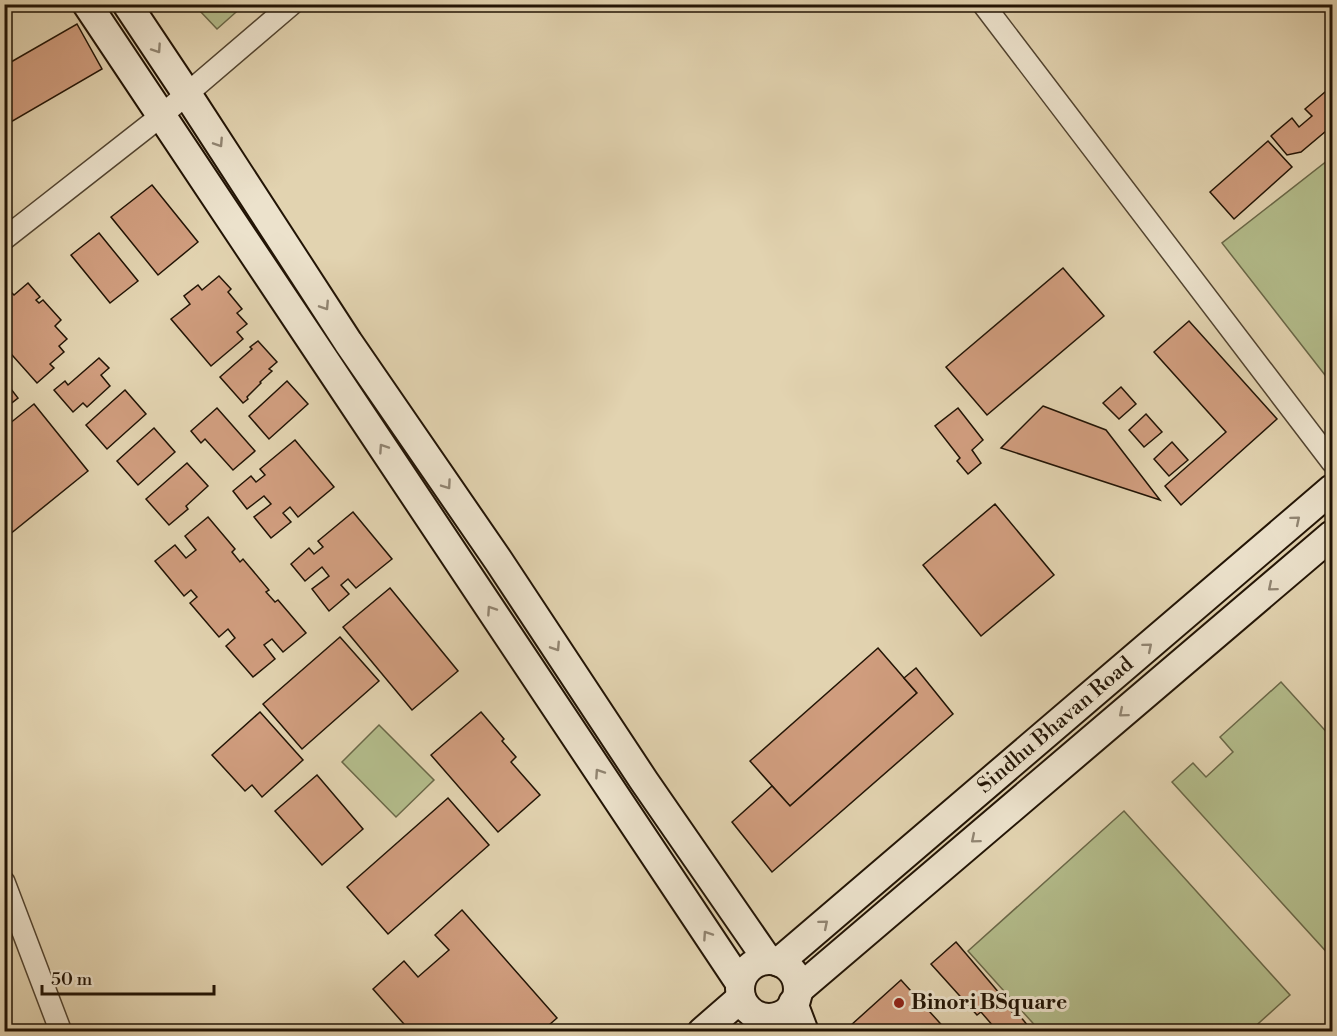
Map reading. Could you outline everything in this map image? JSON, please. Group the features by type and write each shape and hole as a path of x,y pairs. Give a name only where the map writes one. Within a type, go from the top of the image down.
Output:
{"street":[{"path":"87,4 740,990 748,1010 774,1015 804,1032"},
{"path":"127,4 348,342 498,560 644,781 773,961"},
{"path":"4,239 161,116 292,4"},
{"path":"983,4 1332,462"},
{"name":"Sindhu Bhavan Road","path":"773,961 1332,489"},
{"name":"Sindhu Bhavan Road","path":"774,1015 1332,535"},
{"path":"4,882 61,1032"},
{"path":"702,1032 740,990 743,974 750,967 773,961 786,965 797,980 774,1015"}],"green space":[{"path":"207,5 244,5 217,29 200,11"},
{"path":"1332,157 1332,384 1222,243"},
{"path":"1281,682 1332,738 1332,958 1172,782 1193,763 1206,777 1233,752 1220,737"},
{"path":"379,725 434,780 396,817 342,762"},
{"path":"1124,811 1290,995 1250,1031 1040,1031 968,951"}],"building":[{"path":"77,24 102,69 4,126 4,66"},
{"path":"1332,86 1332,126 1301,152 1287,155 1271,136 1292,118 1299,127 1312,116 1305,109"},
{"path":"1268,141 1292,167 1234,219 1210,192"},
{"path":"152,185 198,242 158,275 111,217"},
{"path":"99,233 138,281 110,303 71,255"},
{"path":"1063,268 1104,316 987,415 946,367"},
{"path":"219,276 231,289 228,292 242,309 237,313 247,324 237,332 243,339 211,366 171,319 190,304 184,296 198,285 202,290"},
{"path":"28,283 40,297 36,300 39,303 43,300 61,320 55,326 67,339 59,346 64,352 50,364 54,368 37,383 4,346 4,285 14,295"},
{"path":"1189,321 1277,419 1181,505 1165,486 1226,432 1154,352"},
{"path":"258,341 277,362 269,369 272,371 243,403 220,377"},
{"path":"99,358 109,368 101,375 110,386 87,407 83,403 73,412 54,390 65,381 68,385"},
{"path":"4,380 18,398 4,409"},
{"path":"287,381 308,404 269,439 249,416"},
{"path":"1121,387 1136,404 1119,419 1103,403"},
{"path":"125,390 146,414 107,449 86,425"},
{"path":"34,404 88,471 4,539 4,485 8,482 4,478 4,428"},
{"path":"1043,406 1106,430 1160,500 1001,448"},
{"path":"217,408 255,451 233,470 205,439 201,443 191,431"},
{"path":"958,408 983,440 972,450 981,463 968,474 957,461 960,458 935,426"},
{"path":"1146,414 1162,432 1144,447 1129,430"},
{"path":"154,428 175,452 138,485 117,461"},
{"path":"295,440 334,487 298,517 290,507 283,513 291,522 271,538 254,517 271,504 264,496 247,509 233,491 251,476 256,482 265,475 260,469"},
{"path":"1172,442 1188,460 1169,476 1154,459"},
{"path":"187,463 208,486 186,506 188,509 169,525 146,499"},
{"path":"995,504 1054,575 981,636 923,565"},
{"path":"353,512 392,559 356,588 348,579 341,585 349,594 329,611 312,589 329,576 322,567 305,581 291,564 309,548 314,554 323,547 318,541"},
{"path":"208,517 235,549 232,552 240,562 243,559 269,590 266,592 275,602 278,600 306,633 283,652 272,639 264,645 275,659 253,677 226,646 235,638 228,629 219,637 190,603 197,597 191,590 184,596 155,561 175,545 186,558 196,550 185,536"},
{"path":"390,588 458,671 412,710 343,627"},
{"path":"340,637 379,681 302,749 263,704"},
{"path":"878,648 917,693 790,806 750,761"},
{"path":"916,668 953,714 772,872 732,822 772,786 790,806 917,693 904,678"},
{"path":"260,712 303,760 262,797 252,785 245,791 212,755"},
{"path":"481,712 516,757 511,762 540,795 498,832 431,755"},
{"path":"317,775 363,829 322,865 275,811"},
{"path":"448,798 489,845 388,934 347,887"},
{"path":"462,910 557,1018 541,1032 411,1032 373,989 404,961 418,977 449,950 435,935"},
{"path":"956,942 1000,994 998,996 1012,1012 1015,1010 1033,1032 991,1032 994,1027 981,1012 977,1015 931,964"},
{"name":"Binori BSquare","path":"901,980 948,1032 856,1032 850,1026"}],"place":[{"name":"Binori BSquare","path":"899,1003"}]}
